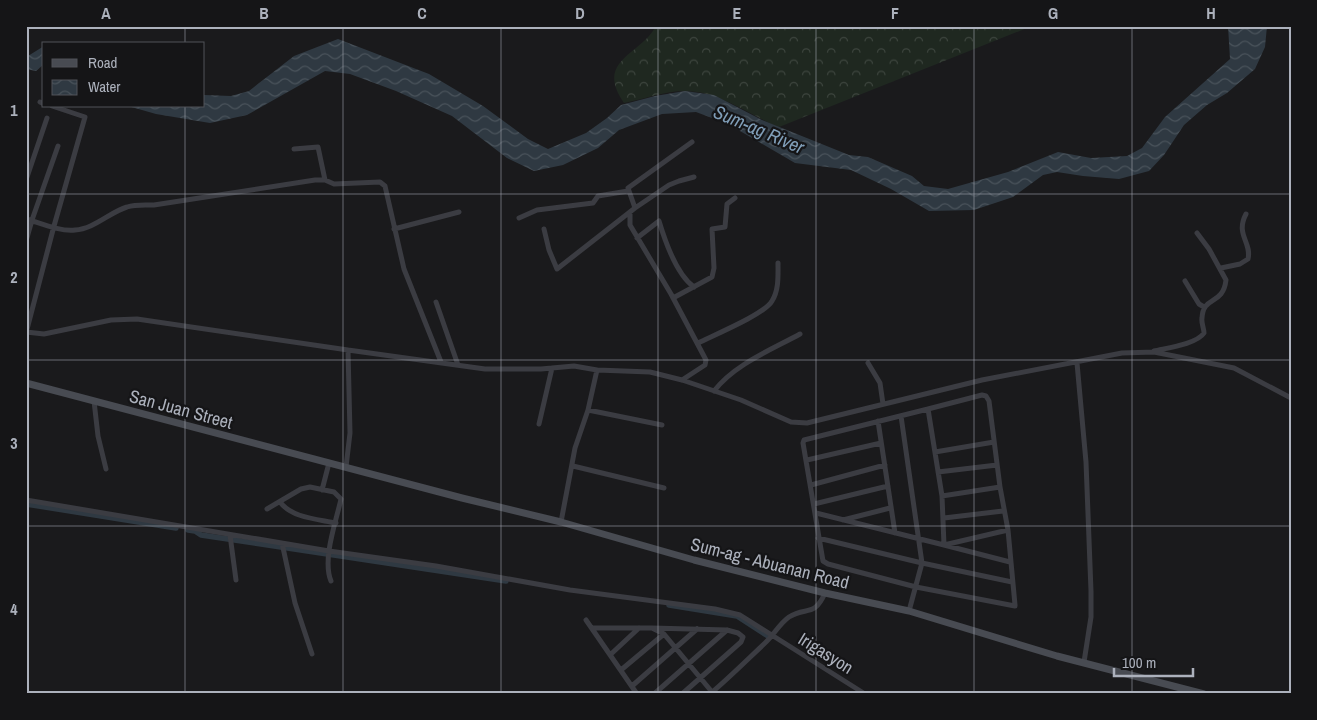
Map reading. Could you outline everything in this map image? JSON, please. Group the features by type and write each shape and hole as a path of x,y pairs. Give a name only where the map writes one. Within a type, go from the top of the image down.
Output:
{"main road":[{"name":"San Juan Street","path":"26,382 329,463"},
{"name":"Sum-ag - Abuanan Road","path":"329,463 561,522 694,560 825,593 909,611 1057,656 1204,694"}],"street":[{"path":"58,108 85,117 26,332 44,334 111,320 137,319 486,369 574,366 597,370 650,372 714,391 766,410 791,422 807,423 1011,374 1122,353 1148,352 1179,345 1202,337 1204,333 1202,319 1204,308 1207,303 1222,294 1226,280 1209,249 1196,233"},
{"path":"26,180 28,165 47,118"},
{"path":"628,191 628,188 692,142"},
{"path":"26,241 29,219 58,146"},
{"path":"294,148 318,147 325,180"},
{"path":"544,229 556,268 674,182 694,177"},
{"path":"29,219 75,230 85,228 127,207 154,205 314,180 325,180 334,184 383,183 404,269 441,362"},
{"path":"628,191 636,208"},
{"path":"519,218 537,210 593,203 598,196 628,191"},
{"path":"673,298 707,281 713,275 712,230 725,227 727,204 735,198"},
{"path":"394,230 459,212"},
{"path":"630,214 630,224 673,298 706,363 682,380"},
{"path":"1221,268 1237,266 1248,259 1249,253 1241,227 1246,214"},
{"path":"638,238 659,221 667,246 688,283 694,288"},
{"path":"698,344 757,314 772,303 778,288 778,263"},
{"path":"1185,281 1199,304 1204,308"},
{"path":"436,302 458,365"},
{"path":"714,391 724,379 800,334"},
{"path":"346,467 350,433 347,371 348,350"},
{"path":"1148,352 1216,363 1234,368 1291,398"},
{"path":"868,363 880,383 883,404"},
{"path":"1077,363 1086,462 1091,591 1091,617 1084,662"},
{"path":"539,424 552,368"},
{"path":"561,522 575,448 588,410 597,370"},
{"path":"982,395 986,396 989,402 1003,510 1008,530 1014,607 916,587 828,564 821,558 804,440 901,416 982,395"},
{"path":"94,401 98,436 106,469"},
{"path":"588,410 662,425"},
{"path":"928,410 942,496 944,545"},
{"path":"901,416 922,563 909,611"},
{"path":"878,421 895,533"},
{"path":"935,452 994,442"},
{"path":"807,460 881,443"},
{"path":"322,490 329,463"},
{"path":"811,485 885,465"},
{"path":"938,472 998,465"},
{"path":"572,466 664,488"},
{"path":"814,504 888,486"},
{"path":"267,509 301,489 310,487 334,492 341,499 329,554 329,575 332,581"},
{"path":"942,496 1000,487"},
{"name":"Irigasyon","path":"26,500 329,554 436,566 570,590 715,609 740,615 865,694"},
{"path":"280,502 288,511 293,513 336,523"},
{"path":"843,520 890,508"},
{"path":"944,518 1003,510"},
{"path":"816,513 1010,562"},
{"path":"944,545 1008,530"},
{"path":"230,536 236,580"},
{"path":"818,538 1012,582"},
{"path":"283,546 296,603 312,654"},
{"path":"652,628 664,634 711,693 772,636 790,616 815,608 825,593"},
{"path":"586,620 637,694"},
{"path":"593,628 698,628 727,630 742,635 743,639 682,694"},
{"path":"610,655 639,628"},
{"path":"632,686 698,628"},
{"path":"654,694 727,630"},
{"path":"621,670 664,634"}],"green space":[{"path":"656,26 1032,26 779,127 734,104 698,92 670,92 624,103 616,89 614,77 617,67 623,59 649,36"}],"water":[{"name":"Sum-ag River","path":"1228,26 1267,26 1265,47 1255,69 1227,93 1207,105 1184,125 1164,155 1149,171 1119,179 1057,172 1043,175 1013,197 974,210 929,211 891,189 851,170 795,163 728,124 696,112 662,114 619,130 598,148 563,165 534,171 507,158 452,116 396,91 350,74 325,71 247,115 210,123 156,114 135,108 205,108 205,95 231,96 249,91 294,56 338,39 429,74 483,106 528,139 548,149 586,133 621,105 655,96 685,91 714,95 762,120 849,155 868,157 912,176 924,186 948,189 1008,172 1058,152 1091,158 1127,156 1142,148 1165,117 1230,59"},
{"path":"42,47 42,66 36,71 26,69 26,55 28,56"}],"waterway":[{"path":"26,504 176,528"},
{"path":"188,530 195,531 201,535 506,581"},
{"path":"669,605 737,616 768,636"}]}
